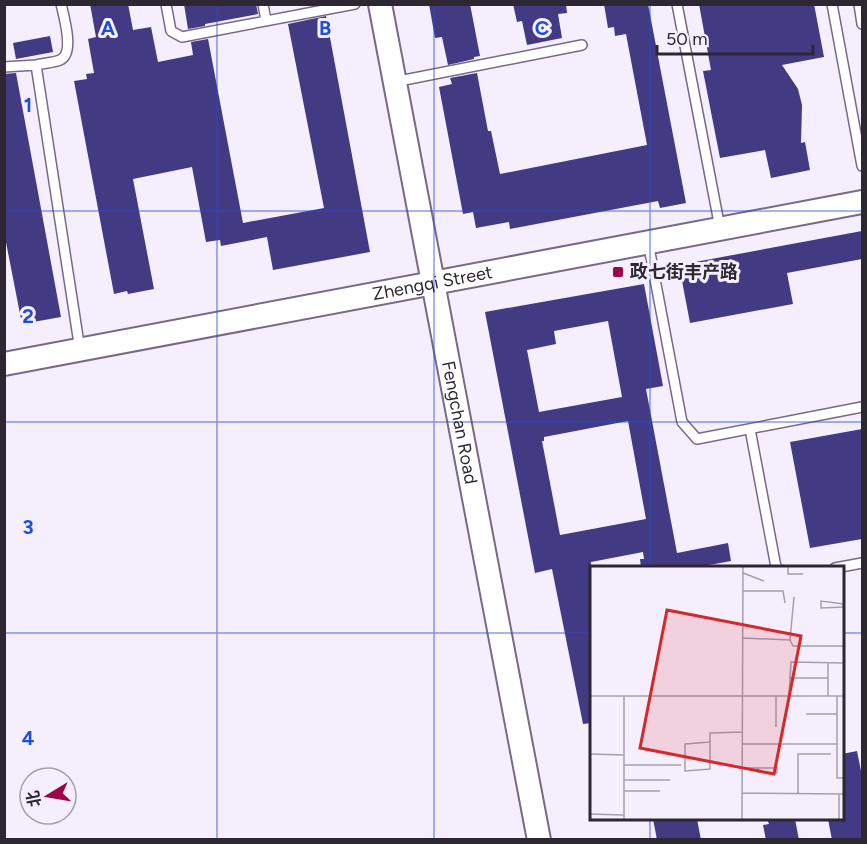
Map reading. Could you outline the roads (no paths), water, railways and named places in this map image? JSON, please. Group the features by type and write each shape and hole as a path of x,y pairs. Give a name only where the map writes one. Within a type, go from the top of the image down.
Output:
{"street":[{"name":"Fengchan Road","path":"380,4 539,840"},
{"name":"Zhengqi Street","path":"4,364 862,202"}],"lane":[{"path":"4,67 59,61 66,57 68,38 61,4"},
{"path":"166,4 171,31 182,37 355,4"},
{"path":"262,4 266,21"},
{"path":"677,4 720,228"},
{"path":"832,4 862,166"},
{"path":"859,4 862,24"},
{"path":"394,82 582,45"},
{"path":"36,64 80,350"},
{"path":"851,105 862,103"},
{"path":"648,242 682,422 697,439 862,407"},
{"path":"750,429 776,566"},
{"path":"843,567 862,563"}],"place":[{"name":"政七街丰产路","path":"618,272"}]}
